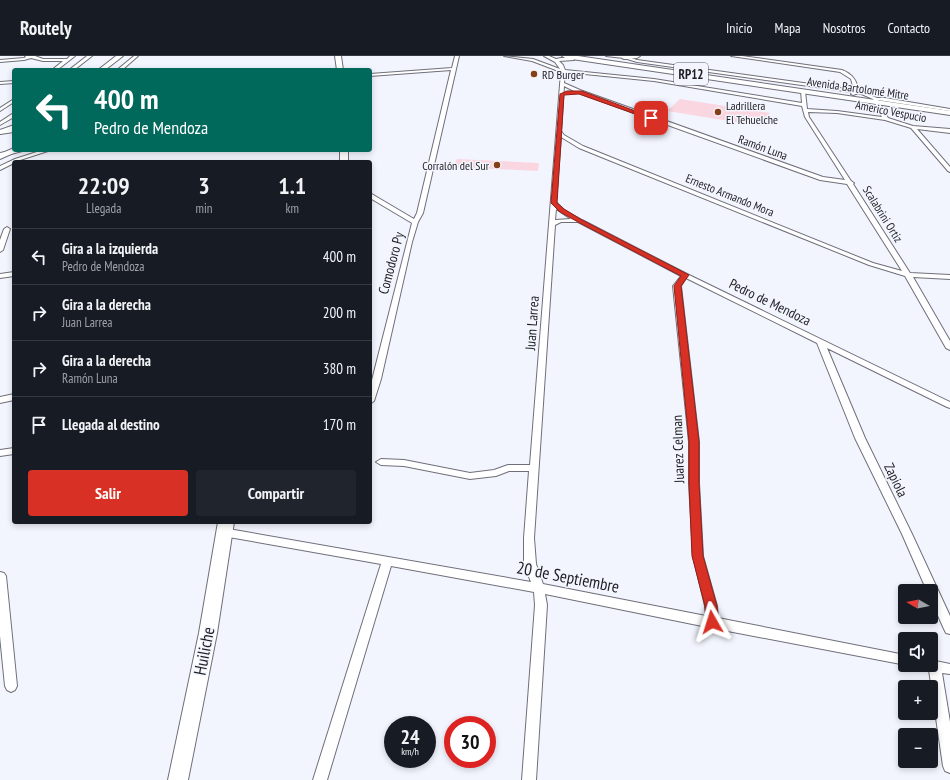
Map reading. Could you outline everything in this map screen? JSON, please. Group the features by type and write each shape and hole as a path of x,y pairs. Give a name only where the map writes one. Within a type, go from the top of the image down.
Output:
{"main road":[{"name":"Avenida Bartolomé Mitre","path":"565,56 950,112"},
{"name":"Avenida Bartolomé Mitre","path":"554,58 573,59 763,85"}],"street":[{"path":"0,61 31,56 43,60 67,60"},
{"path":"57,68 73,56"},
{"path":"74,68 90,56"},
{"path":"99,68 109,56"},
{"path":"99,68 120,56"},
{"path":"121,68 136,56"},
{"path":"338,56 340,68"},
{"name":"Comodoro Py","path":"372,395 406,257 415,224 420,213 457,56"},
{"name":"Americo Vespucio","path":"506,56 525,57 563,71 654,80 746,96 793,102 805,108 886,119 913,128 950,131"},
{"path":"546,56 554,58 562,66 563,71"},
{"path":"608,56 637,56"},
{"path":"733,56 766,58 836,70 846,73 854,80 856,91"},
{"path":"620,64 624,57"},
{"path":"624,57 649,63 856,91 876,101 886,119"},
{"path":"649,63 658,66 699,72 783,82"},
{"path":"372,75 454,69"},
{"name":"Juan Larrea","path":"529,780 541,606 539,588 530,564 529,538 554,203 564,147 560,132 563,71"},
{"path":"699,72 732,80"},
{"path":"0,83 12,82"},
{"name":"Ramón Luna","path":"563,84 580,92 822,179 851,184"},
{"name":"Scalabrini Ortiz","path":"803,91 807,117 899,260 950,348"},
{"path":"829,95 851,94 856,91"},
{"name":"Ramón Luna","path":"562,94 567,92 580,92"},
{"path":"0,110 12,101"},
{"path":"0,124 12,116"},
{"path":"0,132 12,128"},
{"path":"913,128 950,170"},
{"path":"0,132 12,130"},
{"name":"Ernesto Armando Mora","path":"560,132 567,139 581,147 871,264 908,275 950,277"},
{"name":"Ernesto Armando Mora","path":"564,147 581,147"},
{"path":"2,156 12,152"},
{"path":"2,156 16,152"},
{"path":"17,160 42,152"},
{"path":"0,168 12,162"},
{"path":"372,196 415,224"},
{"name":"Pedro de Mendoza","path":"554,203 562,211 580,221 820,342 950,405"},
{"name":"Pedro de Mendoza","path":"553,224 556,221 564,220 580,221"},
{"path":"0,250 7,229"},
{"name":"Ernesto Armando Mora","path":"871,264 887,264 899,260"},
{"path":"0,276 12,274"},
{"name":"Juarez Celman","path":"686,275 677,286 694,442 694,483 698,556 711,606 712,622"},
{"name":"Zapiola","path":"820,342 860,438 907,534 950,629"},
{"path":"0,400 12,397"},
{"path":"0,453 12,452"},
{"path":"381,462 404,463 470,476 496,473 508,468 534,468"},
{"name":"20 de Septiembre","path":"225,527 387,562 539,588 898,659"},
{"name":"Huiliche","path":"178,780 208,633 225,527"},
{"path":"320,780 387,562"},
{"path":"0,576 11,686"},
{"path":"938,666 950,669"},
{"path":"934,672 950,766"}],"building":[{"name":"Ladrillera El Tehuelche","path":"680,99 770,113 760,126 667,111"},
{"name":"Corralón del Sur","path":"457,159 539,163 538,171 453,167"}],"place":[{"name":"RD Burger","path":"534,74"},
{"name":"Ladrillera El Tehuelche","path":"718,112"},
{"name":"Corralón del Sur","path":"497,165"}],"route":[{"path":"651,118 580,92 567,92 562,94 554,203 562,211 580,221 686,275 677,286 694,442 694,483 698,556 711,606 712,622"}]}
